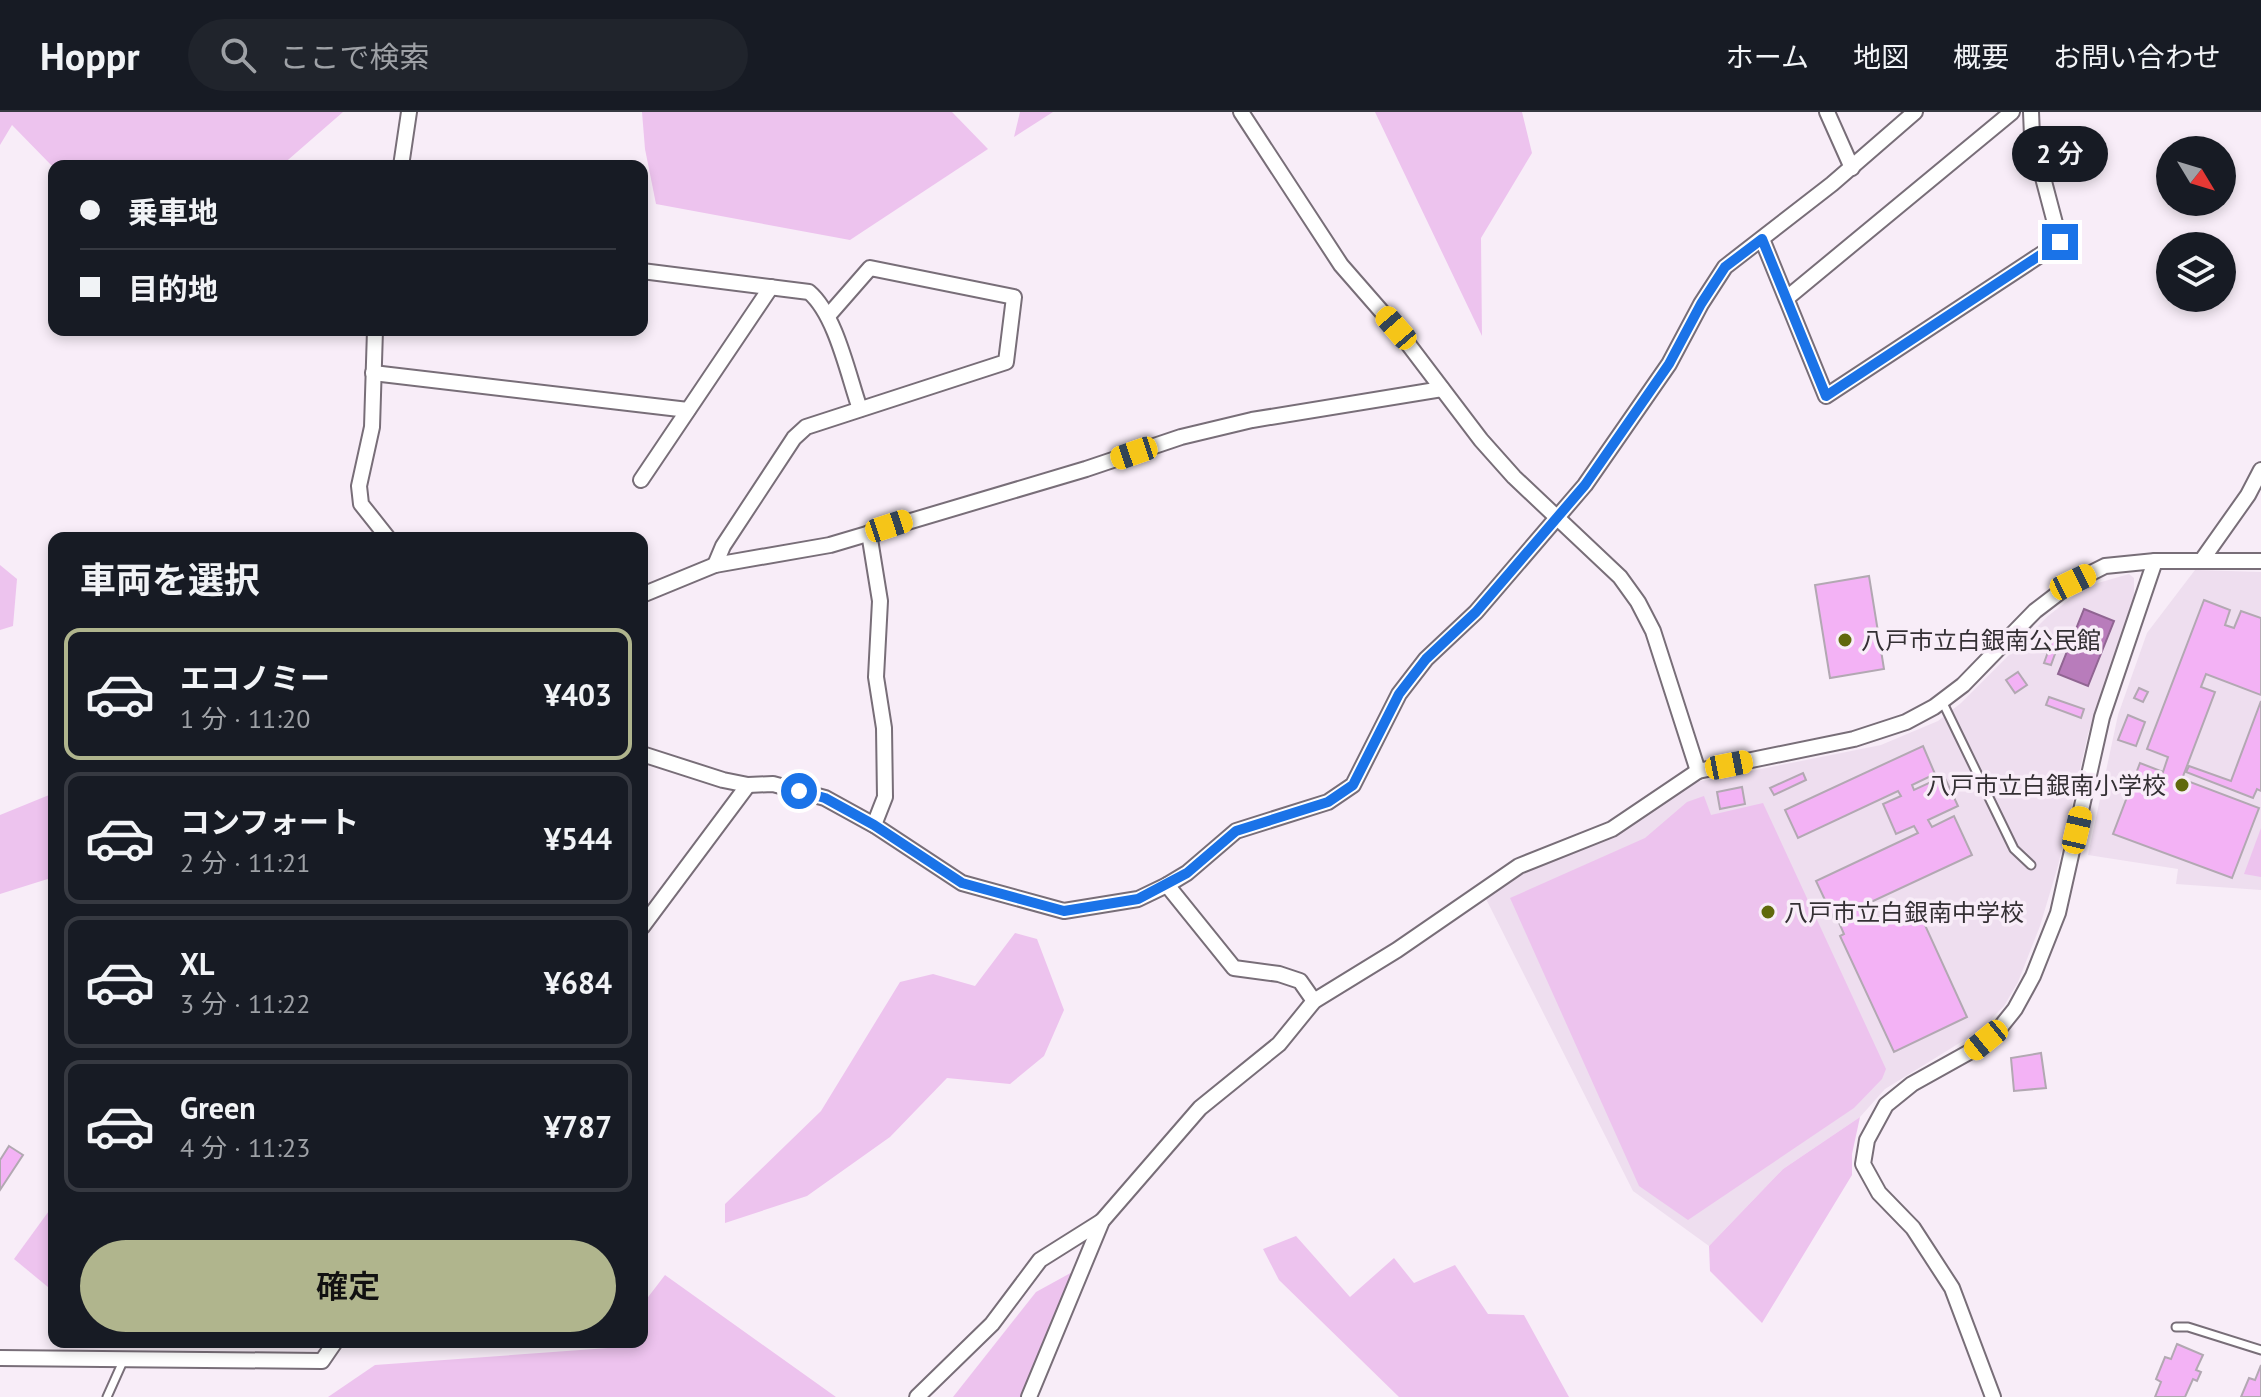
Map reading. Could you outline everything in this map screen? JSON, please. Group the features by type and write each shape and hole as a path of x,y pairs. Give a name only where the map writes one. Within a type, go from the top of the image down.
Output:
{"street":[{"path":"402,160 409,112"},
{"path":"1241,112 1341,265 1396,328 1489,449 1514,477 1620,577 1638,602 1653,631 1698,771"},
{"path":"1827,112 1852,168"},
{"path":"648,756 723,780 748,785 773,784 825,798 874,825 962,883 1064,911 1138,899 1167,885 1187,873 1236,831 1328,802 1353,785 1399,694 1426,659 1476,612 1585,485 1669,364 1725,267 1852,168 1915,112"},
{"path":"1787,298 2012,112"},
{"path":"1762,239 1826,396 2060,242 2032,136 2031,112"},
{"path":"715,565 723,546 794,438 806,427 1006,362 1014,297 870,268 828,316"},
{"path":"648,272 809,292 820,301 828,316 860,409"},
{"path":"641,480 771,287"},
{"path":"375,336 372,427 359,486 361,504 383,532"},
{"path":"373,373 688,410"},
{"path":"648,593 715,565 830,545 1086,469 1181,437 1252,420 1442,389"},
{"path":"2202,560 2248,495 2261,470"},
{"path":"869,533 880,601 876,677 884,728 885,783 885,797 874,825"},
{"path":"1993,1397 1952,1288 1913,1228 1879,1193 1863,1164 1867,1140 1886,1105 1912,1084 1973,1050 1999,1029 2015,1009 2033,976 2058,913 2102,717 2155,561"},
{"path":"917,1397 992,1324 1040,1260 1102,1221 1200,1108 1279,1044 1314,1001 1397,950 1519,866 1612,829 1698,771 1854,739 1906,722 1963,685 2035,611 2073,582 2105,566 2155,561 2261,561"},
{"path":"648,919 748,785"},
{"path":"1167,885 1234,968 1279,974 1300,981 1314,1001"},
{"path":"1029,1397 1102,1221"},
{"path":"0,1358 322,1361 331,1348"}],"lane":[{"path":"1942,701 2014,849 2031,865"},
{"path":"2176,1327 2188,1327 2261,1350"},
{"path":"107,1397 124,1359"}],"shaded area":[{"path":"0,112 343,112 288,160 48,162 12,125 0,145"},
{"path":"642,112 952,112 988,149 850,240 656,204 645,149"},
{"path":"1020,112 1053,112 1014,137"},
{"path":"1375,112 1522,112 1532,153 1481,238 1482,336"},
{"path":"0,565 17,579 13,626 0,630"},
{"name":"八戸市立白銀南小学校","path":"2195,570 2261,572 2261,890 2176,884 2178,869 2088,855 2118,715 2147,633"},
{"name":"八戸市立白銀南中学校","path":"2129,574 2134,578 2134,600 2088,734 2058,866 2040,926 2018,982 2004,1006 1984,1026 1885,1089 1860,1117 1783,1169 1709,1246 1633,1191 1485,897 1525,870 1691,783 1881,745 1938,721 1961,703 2048,616 2075,595 2098,583"},
{"path":"2084,609 2114,621 2088,686 2058,674"},
{"path":"48,795 48,879 0,894 0,815"},
{"path":"1704,796 1711,815 1763,803 1886,1069 1882,1079 1854,1108 1688,1220 1639,1186 1510,898 1645,838 1687,802"},
{"path":"2261,828 2261,877 2244,874"},
{"path":"1015,933 1037,939 1064,1010 1044,1056 1010,1084 947,1078 890,1137 807,1196 725,1223 725,1204 821,1111 900,982 933,974 975,986"},
{"path":"1860,1117 1852,1154 1852,1175 1762,1323 1710,1271 1709,1246 1783,1169"},
{"path":"48,1212 48,1287 14,1259"},
{"path":"1296,1236 1350,1297 1394,1258 1414,1283 1455,1265 1488,1314 1524,1315 1569,1397 1399,1397 1279,1280 1263,1249"},
{"path":"1076,1270 1020,1397 953,1397 1036,1292"},
{"path":"665,1275 836,1397 328,1397 375,1365 608,1348 648,1348 648,1297"}],"building":[{"path":"1869,576 1884,669 1830,678 1815,585"},
{"path":"2204,600 2230,610 2225,625 2234,628 2241,611 2261,618 2261,695 2206,674 2201,687 2215,692 2182,779 2259,808 2232,878 2113,834 2140,763 2163,772 2168,757 2147,749"},
{"path":"2053,638 2060,640 2051,665 2044,663"},
{"path":"2018,672 2027,685 2015,693 2006,680"},
{"path":"2139,688 2148,692 2143,702 2134,698"},
{"path":"2049,697 2084,709 2081,718 2046,705"},
{"path":"2261,701 2261,791 2257,789 2253,798 2186,772 2189,766 2231,781"},
{"path":"2128,715 2145,722 2136,746 2118,740"},
{"path":"1923,746 1935,774 1912,785 1914,790 1944,776 1958,806 1928,820 1932,827 1954,816 1972,855 1858,908 1866,924 1914,901 1967,1017 1894,1052 1840,936 1844,934 1837,918 1834,919 1816,881 1918,833 1914,826 1896,834 1883,804 1901,796 1898,791 1798,838 1785,810"},
{"path":"1803,773 1806,780 1774,795 1770,788"},
{"path":"1742,787 1745,804 1720,809 1717,792"},
{"path":"2041,1053 2046,1088 2014,1091 2011,1058"},
{"path":"9,1146 23,1155 0,1190 0,1160"},
{"path":"2177,1344 2203,1355 2196,1370 2201,1372 2197,1381 2193,1379 2185,1397 2155,1397 2161,1382 2156,1379 2165,1357 2171,1359"},
{"path":"2261,1365 2261,1397 2241,1397 2249,1378 2255,1380"}],"place":[{"name":"八戸市立白銀南公民館","path":"1845,640"},
{"name":"八戸市立白銀南小学校","path":"2182,785"},
{"name":"八戸市立白銀南中学校","path":"1768,912"}],"route":[{"path":"799,791 825,798 874,825 962,883 1064,911 1138,899 1187,873 1236,831 1328,802 1353,785 1399,694 1426,659 1476,612 1585,485 1669,364 1725,267 1762,239 1826,396 2060,242"}]}
